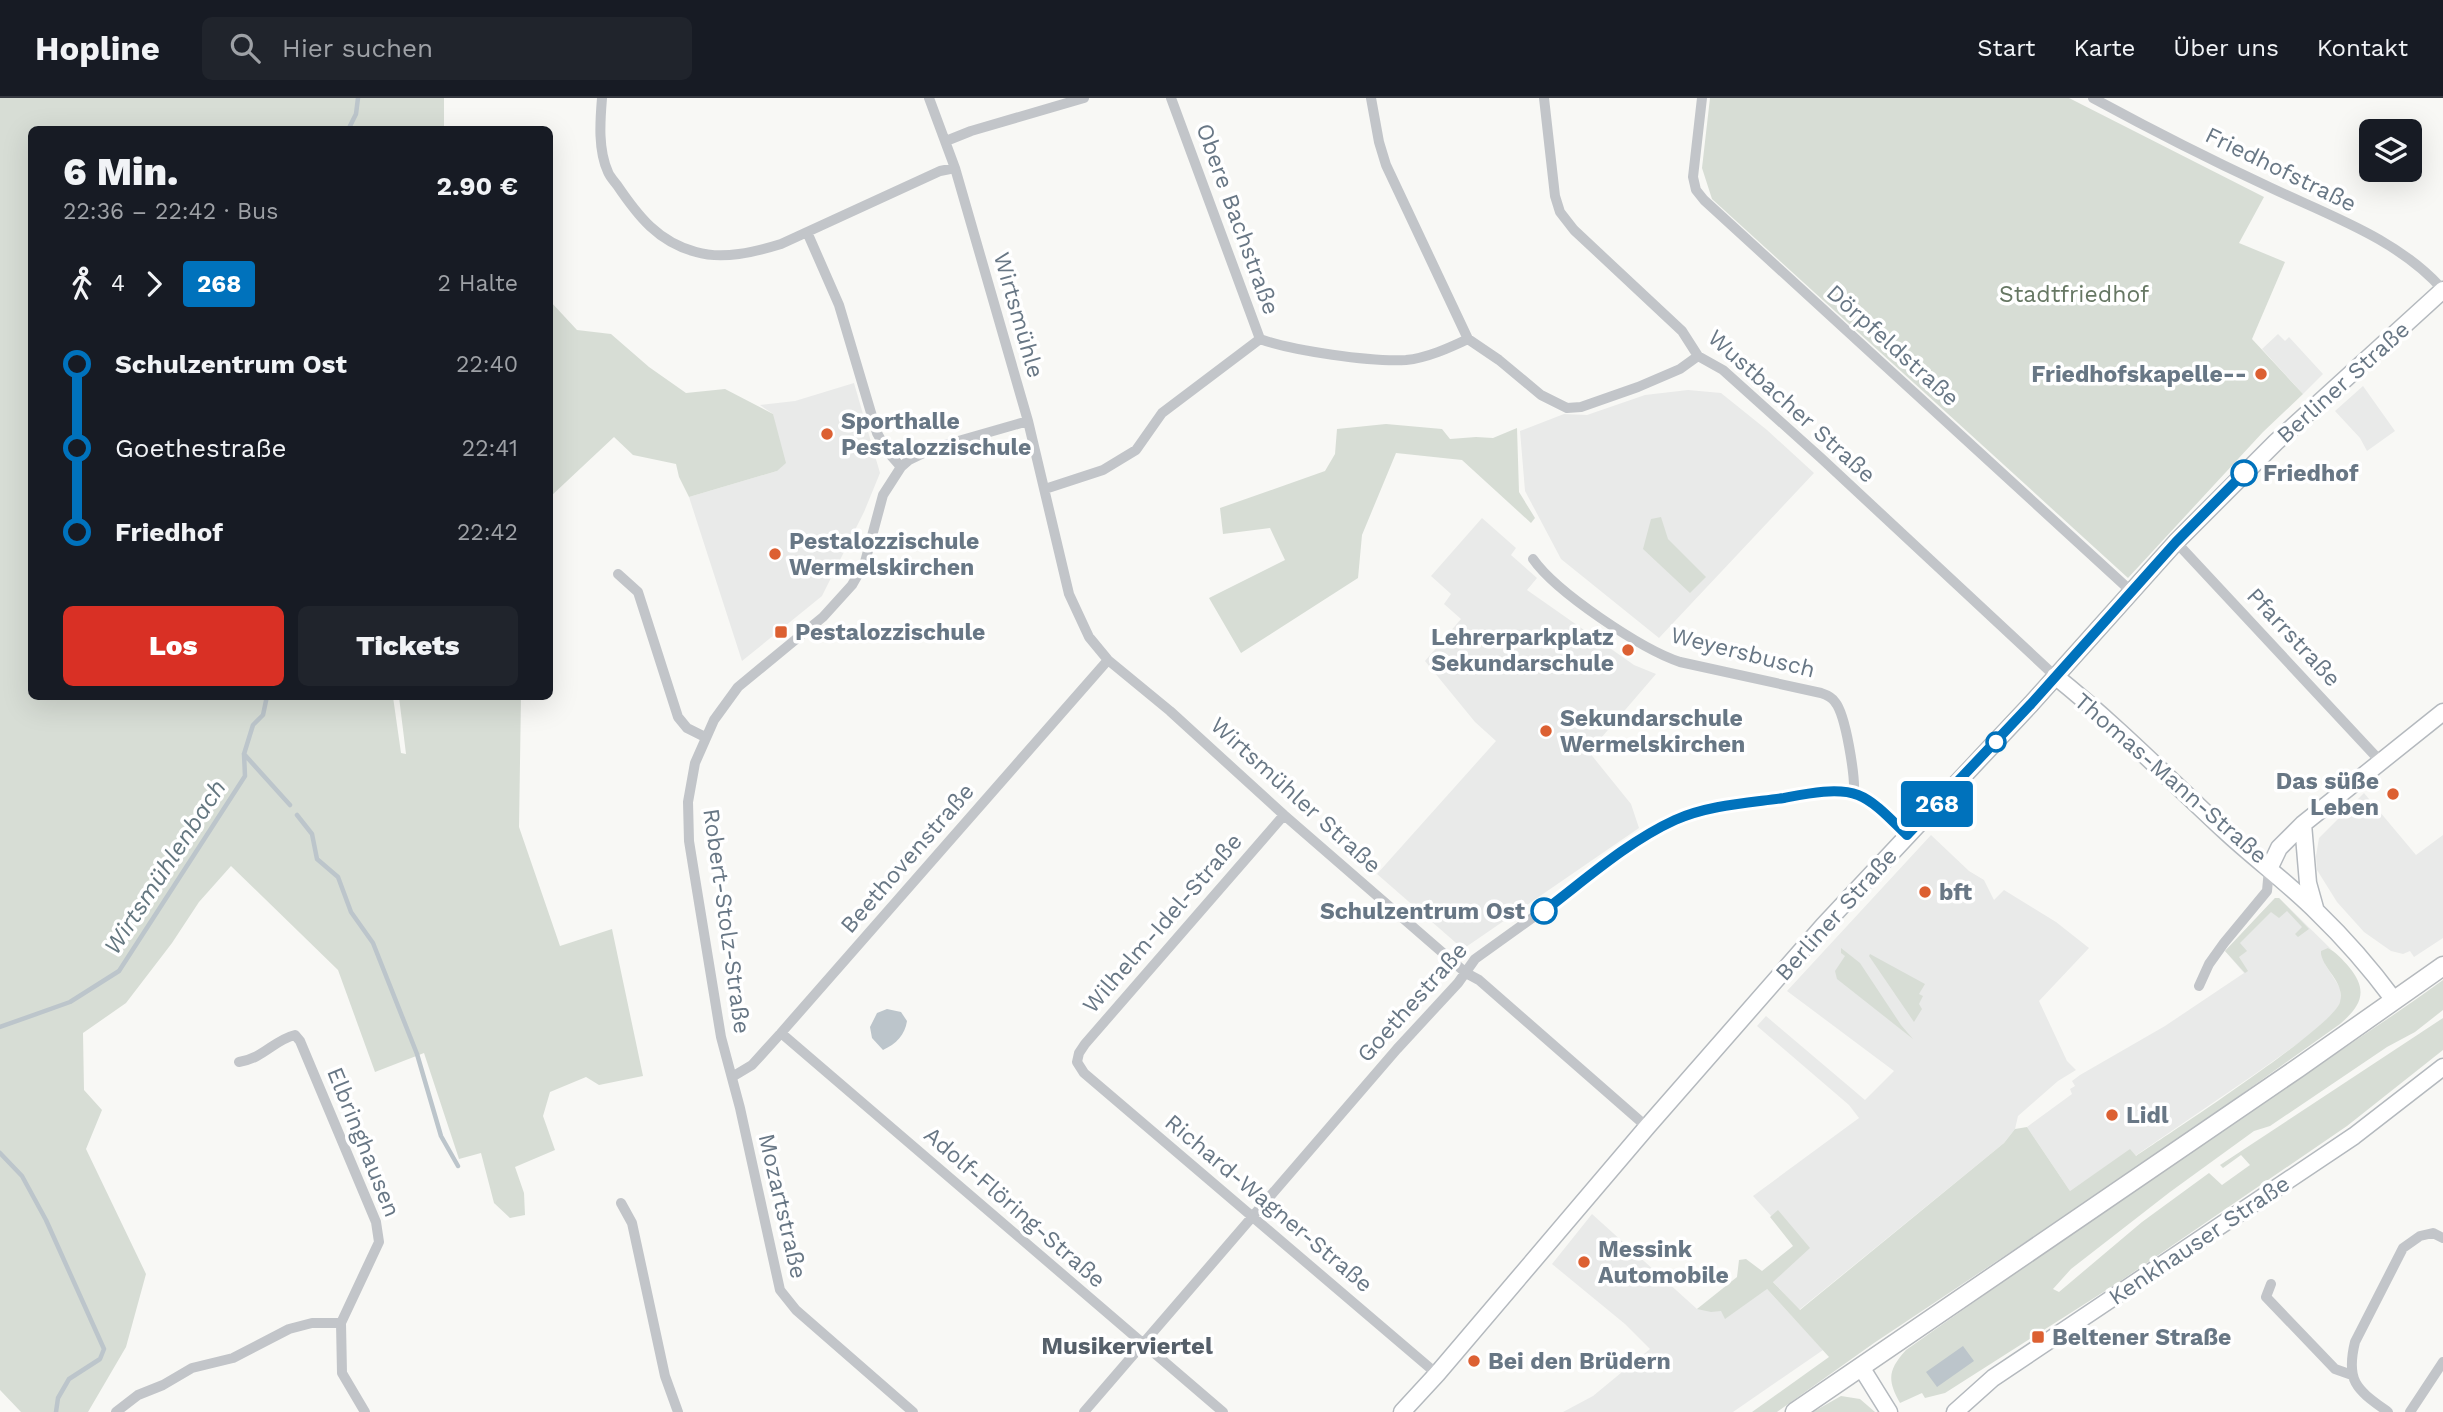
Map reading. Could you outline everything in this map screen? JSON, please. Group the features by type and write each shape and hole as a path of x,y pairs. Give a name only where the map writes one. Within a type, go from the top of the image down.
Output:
{"main road":[{"name":"Berliner Straße","path":"1402,1412 1823,926 2133,593 2176,542 2276,442 2443,290"},
{"name":"Thomas-Mann-Straße","path":"2055,677 2081,697 2269,869 2279,848 2303,824 2443,712"},
{"path":"2303,824 2308,883 2315,910"},
{"path":"2269,869 2315,910 2376,976 2394,1000"},
{"path":"1795,1412 2443,966"},
{"name":"Kenkhauser Straße","path":"1955,1412 1993,1378 2354,1136 2443,1067"},
{"path":"1861,1367 1889,1412"}],"street":[{"path":"602,98 600,136 608,174 637,215 656,234 696,253 720,254 761,250 807,232 940,171 955,167"},
{"name":"Wirtsmühle","path":"929,98 955,167 1028,421 1073,603 1089,637 1108,660"},
{"path":"946,141 971,131 1084,98"},
{"name":"Obere Bachstraße","path":"1045,489 1103,470 1136,450 1162,413 1260,339 1171,98"},
{"path":"1371,98 1386,165 1468,339 1499,360 1541,395 1567,408 1598,402 1638,387 1679,369 1698,356"},
{"name":"Wustbacher Straße","path":"1544,98 1555,196 1560,212 1574,230 1682,331 1698,356 1723,370 1821,458 2055,677"},
{"name":"Dörpfeldstraße","path":"1702,98 1693,177 1696,190 1704,200 2133,593"},
{"name":"Friedhofstraße","path":"2093,98 2205,156 2385,243 2420,266 2443,290"},
{"path":"807,232 839,305 877,433 887,452 901,467 934,448 1028,421"},
{"path":"1260,339 1371,359 1408,360 1446,349 1468,339"},
{"name":"Robert-Stolz-Straße","path":"732,1077 721,1037 689,841 690,783 713,720 737,687 823,617 852,585 865,562 883,495 901,467"},
{"name":"Pfarrstraße","path":"2176,542 2381,762"},
{"name":"Weyersbusch","path":"1533,559 1546,576 1637,641 1662,655 1680,662 1821,693 1832,699 1842,718 1855,777 1854,793"},
{"path":"618,574 638,592 678,717 687,728 705,737"},
{"name":"Wirtsmühler Straße","path":"1108,660 1170,711 1284,815 1466,973 1489,989 1647,1127"},
{"name":"Beethovenstraße","path":"732,1077 752,1065 781,1033 1108,660"},
{"path":"1854,793 1865,799 1907,835"},
{"name":"Goethestraße","path":"1084,1412 1397,1049 1466,973 1475,959 1645,837 1676,819 1711,809 1796,796 1854,793"},
{"name":"Wilhelm-Idel-Straße","path":"1077,1062 1085,1044 1284,815"},
{"path":"2199,986 2209,964 2266,891 2269,869"},
{"name":"Adolf-Flöring-Straße","path":"781,1033 1223,1412"},
{"name":"Elbringhausen","path":"239,1062 254,1059 295,1035 302,1045 376,1222 379,1242 341,1323 342,1373 365,1412"},
{"name":"Richard-Wagner-Straße","path":"1077,1062 1084,1073 1437,1374"},
{"name":"Mozartstraße","path":"732,1077 780,1290 796,1310 913,1412"},
{"path":"621,1203 632,1223 665,1376 678,1412"},
{"path":"2388,1412 2361,1392 2352,1376 2351,1357 2355,1342 2403,1248 2420,1236 2438,1235"},
{"path":"2271,1284 2266,1297 2335,1369 2352,1376"},
{"path":"116,1412 138,1395 163,1385 192,1368 233,1358 289,1329 312,1323 341,1323"},
{"path":"2410,1412 2443,1362"}],"shaded area":[{"path":"2278,334 2285,341 2289,337 2323,374 2303,394 2262,349"},
{"name":"Pestalozzischule Wermelskirchen","path":"854,383 880,473 864,512 822,596 742,661 689,497 777,471 773,414 760,405 795,401"},
{"path":"2363,386 2395,431 2367,451 2360,438 2335,411"},
{"path":"1688,390 1721,393 1814,473 1659,638 1561,559 1525,491 1520,431 1564,414 1587,415 1645,395"},
{"name":"Sekundarschule Wermelskirchen","path":"1482,518 1516,548 1511,555 1537,578 1527,590 1634,665 1656,674 1589,752 1631,804 1639,828 1463,949 1377,874 1496,741 1475,722 1425,661 1461,619 1444,604 1451,594 1431,576"},
{"path":"2364,793 2416,855 2443,835 2443,938 2414,957 2410,951 2403,954 2391,951 2364,932 2337,902 2317,870 2319,838"},
{"path":"1931,835 1969,871 1984,880 1994,900 2004,890 2056,922 2089,948 2039,1001 2067,1061 2076,1070 2058,1081 2018,1116 2015,1129 2004,1143 1799,1310 1768,1276 1801,1249 1753,1196 1859,1118 1849,1105 1757,1026 1766,1016 1865,1100 1894,1071 1787,991"},
{"path":"2275,898 2279,898 2332,950 2328,948 2325,964 2340,988 2341,1001 2337,1010 2307,1037 2135,1156 2130,1150 2070,1191 2027,1127 2072,1094 2070,1089 2075,1086 2072,1081 2080,1075 2165,1026 2244,973 2225,951"},
{"path":"887,1009 901,1012 907,1021 899,1038 883,1050 872,1038 870,1027 877,1013"},
{"path":"1592,1214 1697,1309 1755,1276 1823,1350 1733,1412 1563,1412 1593,1396 1650,1349 1625,1324 1552,1264"},
{"path":"1963,1346 1974,1361 1937,1387 1926,1372"}],"green space":[{"path":"0,98 444,98 444,126 28,126 28,700 393,700 401,753 406,754 399,700 521,700 519,827 560,946 612,929 643,1076 599,1085 586,1077 550,1092 543,1116 555,1150 515,1167 524,1193 525,1215 510,1218 494,1203 481,1153 459,1159 424,1053 375,1072 338,970 231,866 199,902 172,943 126,1003 83,1033 84,1090 102,1110 86,1149 146,1274 126,1347 88,1412 21,1412 0,1390"},
{"name":"Stadtfriedhof","path":"1710,98 2069,98 2264,197 2239,243 2285,262 2252,339 2303,394 2263,432 2128,578 1712,199 1702,168"},
{"path":"553,304 577,330 611,334 649,367 686,393 725,389 773,414 786,463 777,471 689,497 676,464 633,455 614,437 553,494"},
{"path":"1386,424 1442,429 1450,439 1493,438 1517,428 1519,492 1535,518 1531,523 1462,460 1396,453 1362,535 1358,578 1241,653 1209,598 1285,560 1270,528 1223,534 1220,508 1325,471 1335,454 1337,429"},
{"path":"1661,517 1668,539 1706,577 1690,593 1643,549 1651,519"},
{"path":"2275,898 2279,898 2309,929 2298,937 2295,934 2302,927 2287,911 2279,918 2271,912 2240,943 2247,951 2239,957 2248,971 2245,973 2225,951"},
{"path":"1841,948 1860,963 1913,1039 1837,979 1835,971 1845,956 1841,953"},
{"path":"2328,948 2349,967 2359,984 2360,998 2353,1011 2340,1024 2162,1151 1874,1343 1777,1412 1752,1412 1829,1357 1767,1289 1725,1319 1721,1311 1697,1309 1737,1277 1739,1260 1746,1259 1762,1271 1793,1246 1770,1217 1778,1210 1810,1248 1773,1282 1800,1310 2004,1143 2015,1129 2027,1127 2070,1191 2130,1149 2136,1156 2248,1080 2331,1015 2340,1002 2341,995 2321,954 2321,951"},
{"path":"1870,954 1925,984 1919,994 1923,996 1919,1004 1922,1009 1914,1022 1869,956"},
{"path":"2443,980 2443,1010 2415,1032 2387,1047 2270,1126 2254,1131 2071,1269 2053,1289 2059,1292 2142,1222 2209,1173 2222,1185 2250,1165 2241,1155 2223,1168 2220,1165 2443,1018 2443,1050 2347,1126 2116,1284 1945,1393 1925,1398 1922,1393 1900,1403 1891,1375 1906,1350 2150,1179"},
{"path":"1841,1396 1860,1399 1875,1412 1813,1412"}],"waterway":[{"name":"Wirtsmühlenbach","path":"350,126 356,114 358,98"},
{"name":"Wirtsmühlenbach","path":"0,1027 70,1002 119,971 245,776 244,754 253,725 263,715 266,700"},
{"path":"244,754 290,805"},
{"path":"297,815 312,834 317,859 338,877 351,912 373,943 417,1054 441,1136 458,1166"},
{"name":"Wirtsmühlenbach","path":"0,1153 22,1176 46,1220 104,1349 100,1359 69,1379 58,1398 56,1412"}],"bus line":[{"name":"268","path":"1544,911 1645,837 1676,819 1711,809 1796,796 1854,793 1865,799 1907,835 2031,704 2176,542 2244,473"}],"place":[{"name":"Friedhofskapelle--","path":"2261,374"},
{"name":"Sporthalle Pestalozzischule","path":"827,434"},
{"name":"Friedhof","path":"2244,473"},
{"name":"Pestalozzischule Wermelskirchen","path":"775,554"},
{"name":"Pestalozzischule","path":"781,632"},
{"name":"Lehrerparkplatz Sekundarschule","path":"1628,650"},
{"name":"Sekundarschule Wermelskirchen","path":"1546,731"},
{"name":"Das süße Leben","path":"2393,794"},
{"name":"bft","path":"1925,892"},
{"name":"Schulzentrum Ost","path":"1544,911"},
{"name":"Lidl","path":"2112,1115"},
{"name":"Messink Automobile","path":"1584,1262"},
{"name":"Beltener Straße","path":"2038,1337"},
{"name":"Bei den Brüdern","path":"1474,1361"}],"district":[{"name":"Musikerviertel","path":"1127,1346"}]}
